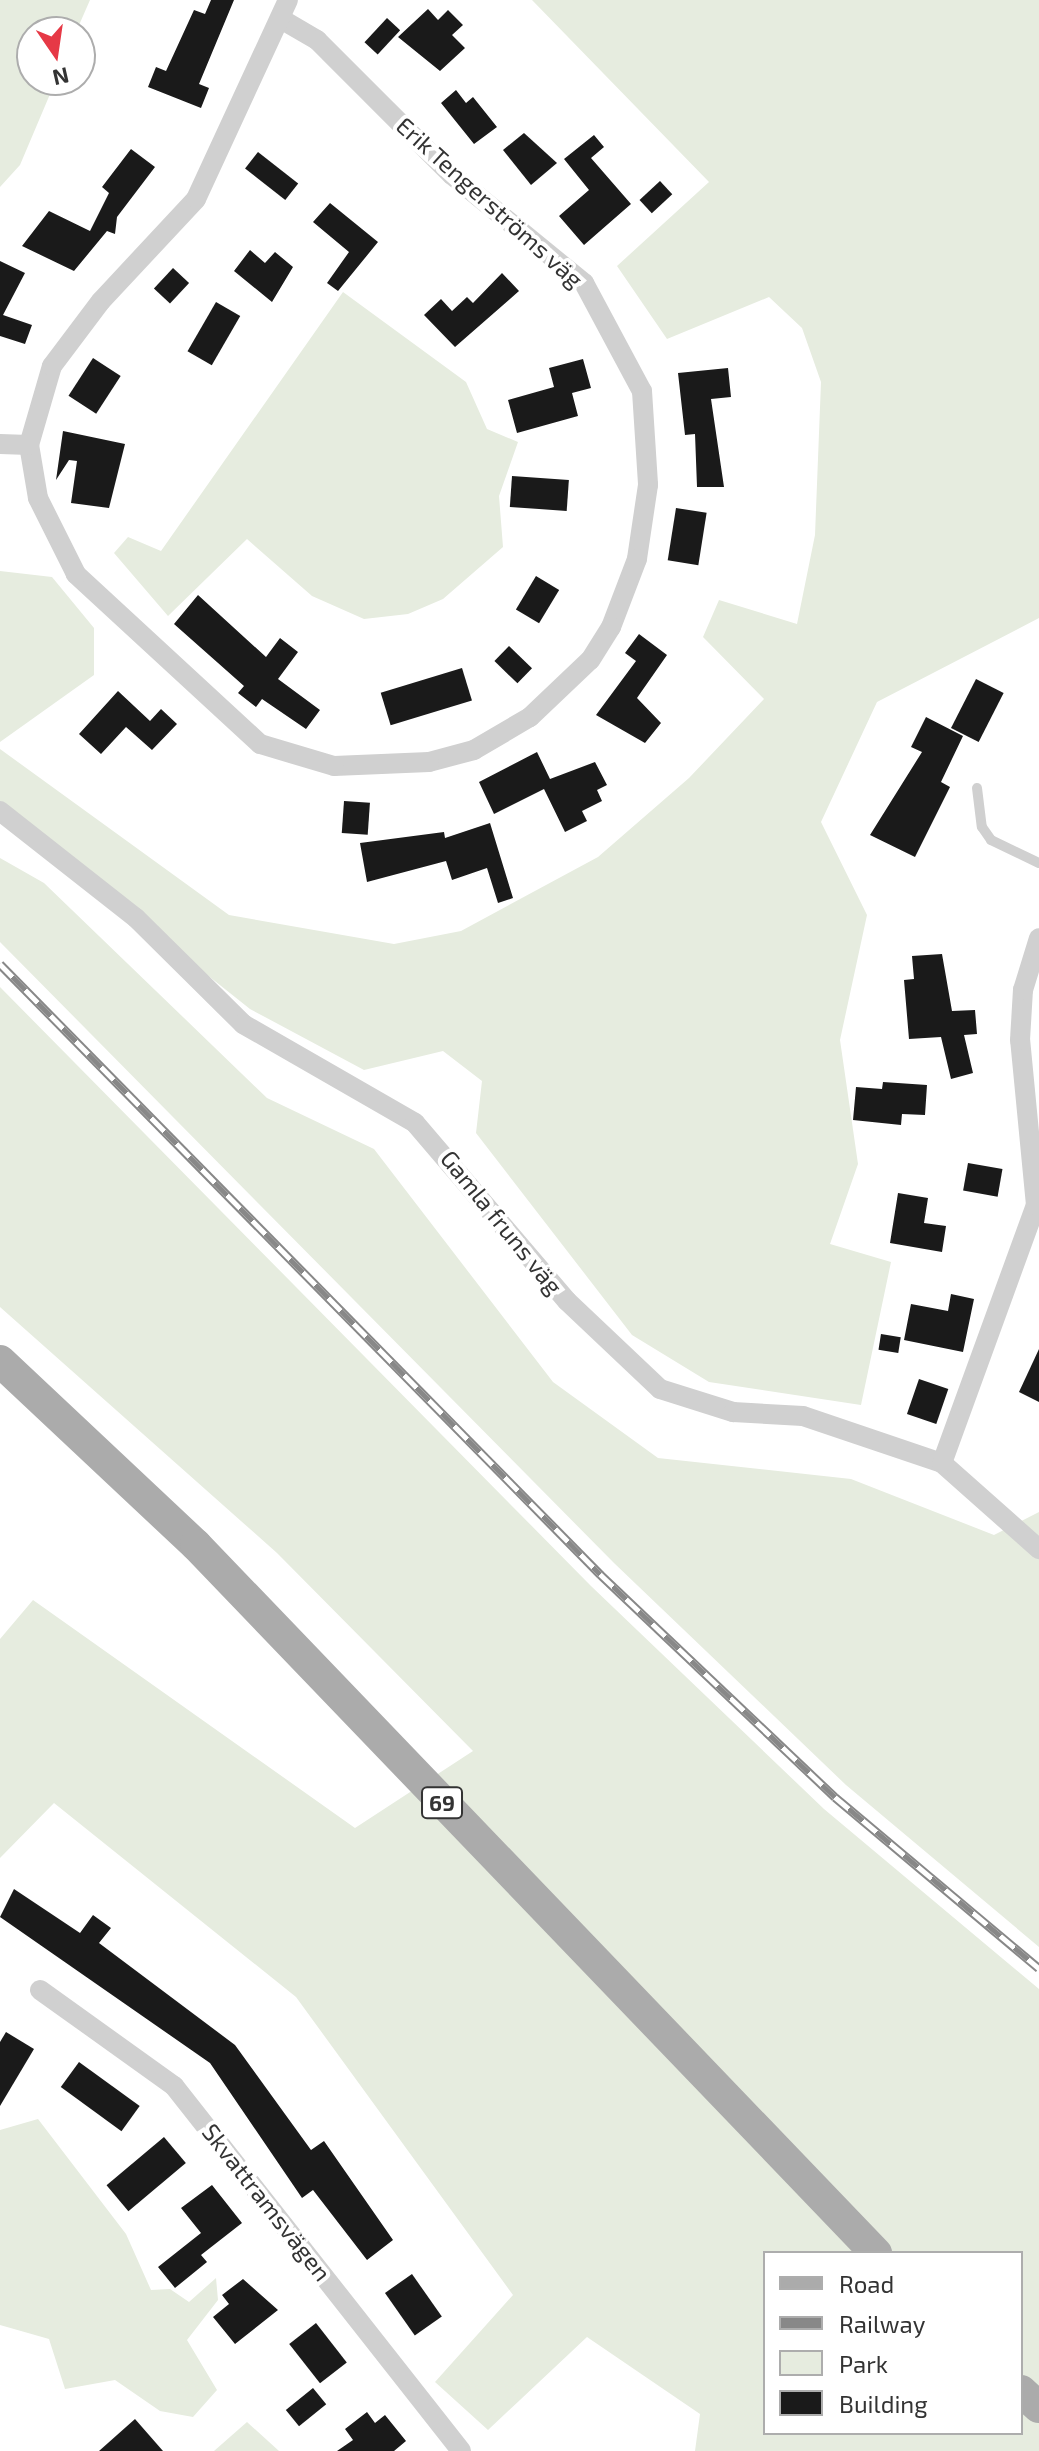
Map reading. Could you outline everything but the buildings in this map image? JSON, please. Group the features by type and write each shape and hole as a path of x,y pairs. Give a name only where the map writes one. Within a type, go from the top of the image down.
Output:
{"main road":[{"name":"69","path":"0,1361 174,1523 874,2251"},
{"path":"1023,2393 1039,2407"}],"street":[{"name":"Erik Tengerströms väg","path":"285,10 452,175 553,253 606,315 642,391 648,485 637,559 611,627 560,693 474,750 372,768 290,757 234,725 76,574 49,530 29,445 66,342 196,199 285,10"},
{"path":"0,444 29,445"},
{"name":"Gamla fruns väg","path":"0,811 136,918 243,1024 415,1123 567,1301 660,1389 733,1412 803,1416 942,1463 1039,1549"},
{"path":"942,1463 1036,1205 1020,1040 1023,990 1039,938"},
{"name":"Skvattramsvägen","path":"40,1990 174,2086 459,2450"}],"lane":[{"path":"977,788 982,827 991,840 1039,863"}],"green space":[{"path":"0,0 90,0 83,16 16,16 16,96 49,96 20,165 0,187"},
{"path":"532,0 1039,0 1039,618 877,702 821,822 867,915 840,1040 858,1164 830,1244 891,1262 861,1405 709,1382 632,1335 476,1133 482,1081 443,1051 364,1070 250,1009 0,810 0,749 229,915 394,944 461,931 598,857 689,778 764,699 703,637 719,600 797,624 815,535 821,382 802,328 769,297 667,339 617,266 709,182"},
{"path":"343,292 466,382 487,429 518,442 499,496 503,547 443,599 408,614 364,619 312,596 247,539 168,616 114,553 128,537 161,551"},
{"path":"0,571 52,577 94,628 94,675 0,742"},
{"path":"0,858 44,883 267,1098 374,1149 553,1382 658,1458 851,1479 994,1535 1039,1512 1039,1947 846,1785 614,1563 0,942"},
{"path":"0,987 591,1586 824,1809 1039,1989 1039,2451 695,2451 700,2414 587,2337 488,2430 435,2382 513,2295 296,1997 54,1803 0,1858 0,1639 33,1600 355,1828 473,1751 277,1553 0,1307"},
{"path":"38,2119 126,2234 151,2290 170,2289 189,2302 216,2278 218,2300 187,2340 217,2390 193,2417 160,2411 115,2380 65,2389 49,2339 0,2325 0,2130"},
{"path":"247,2422 279,2451 214,2451"}],"railway":[{"path":"0,964 600,1574 835,1797 1039,1968"}]}
